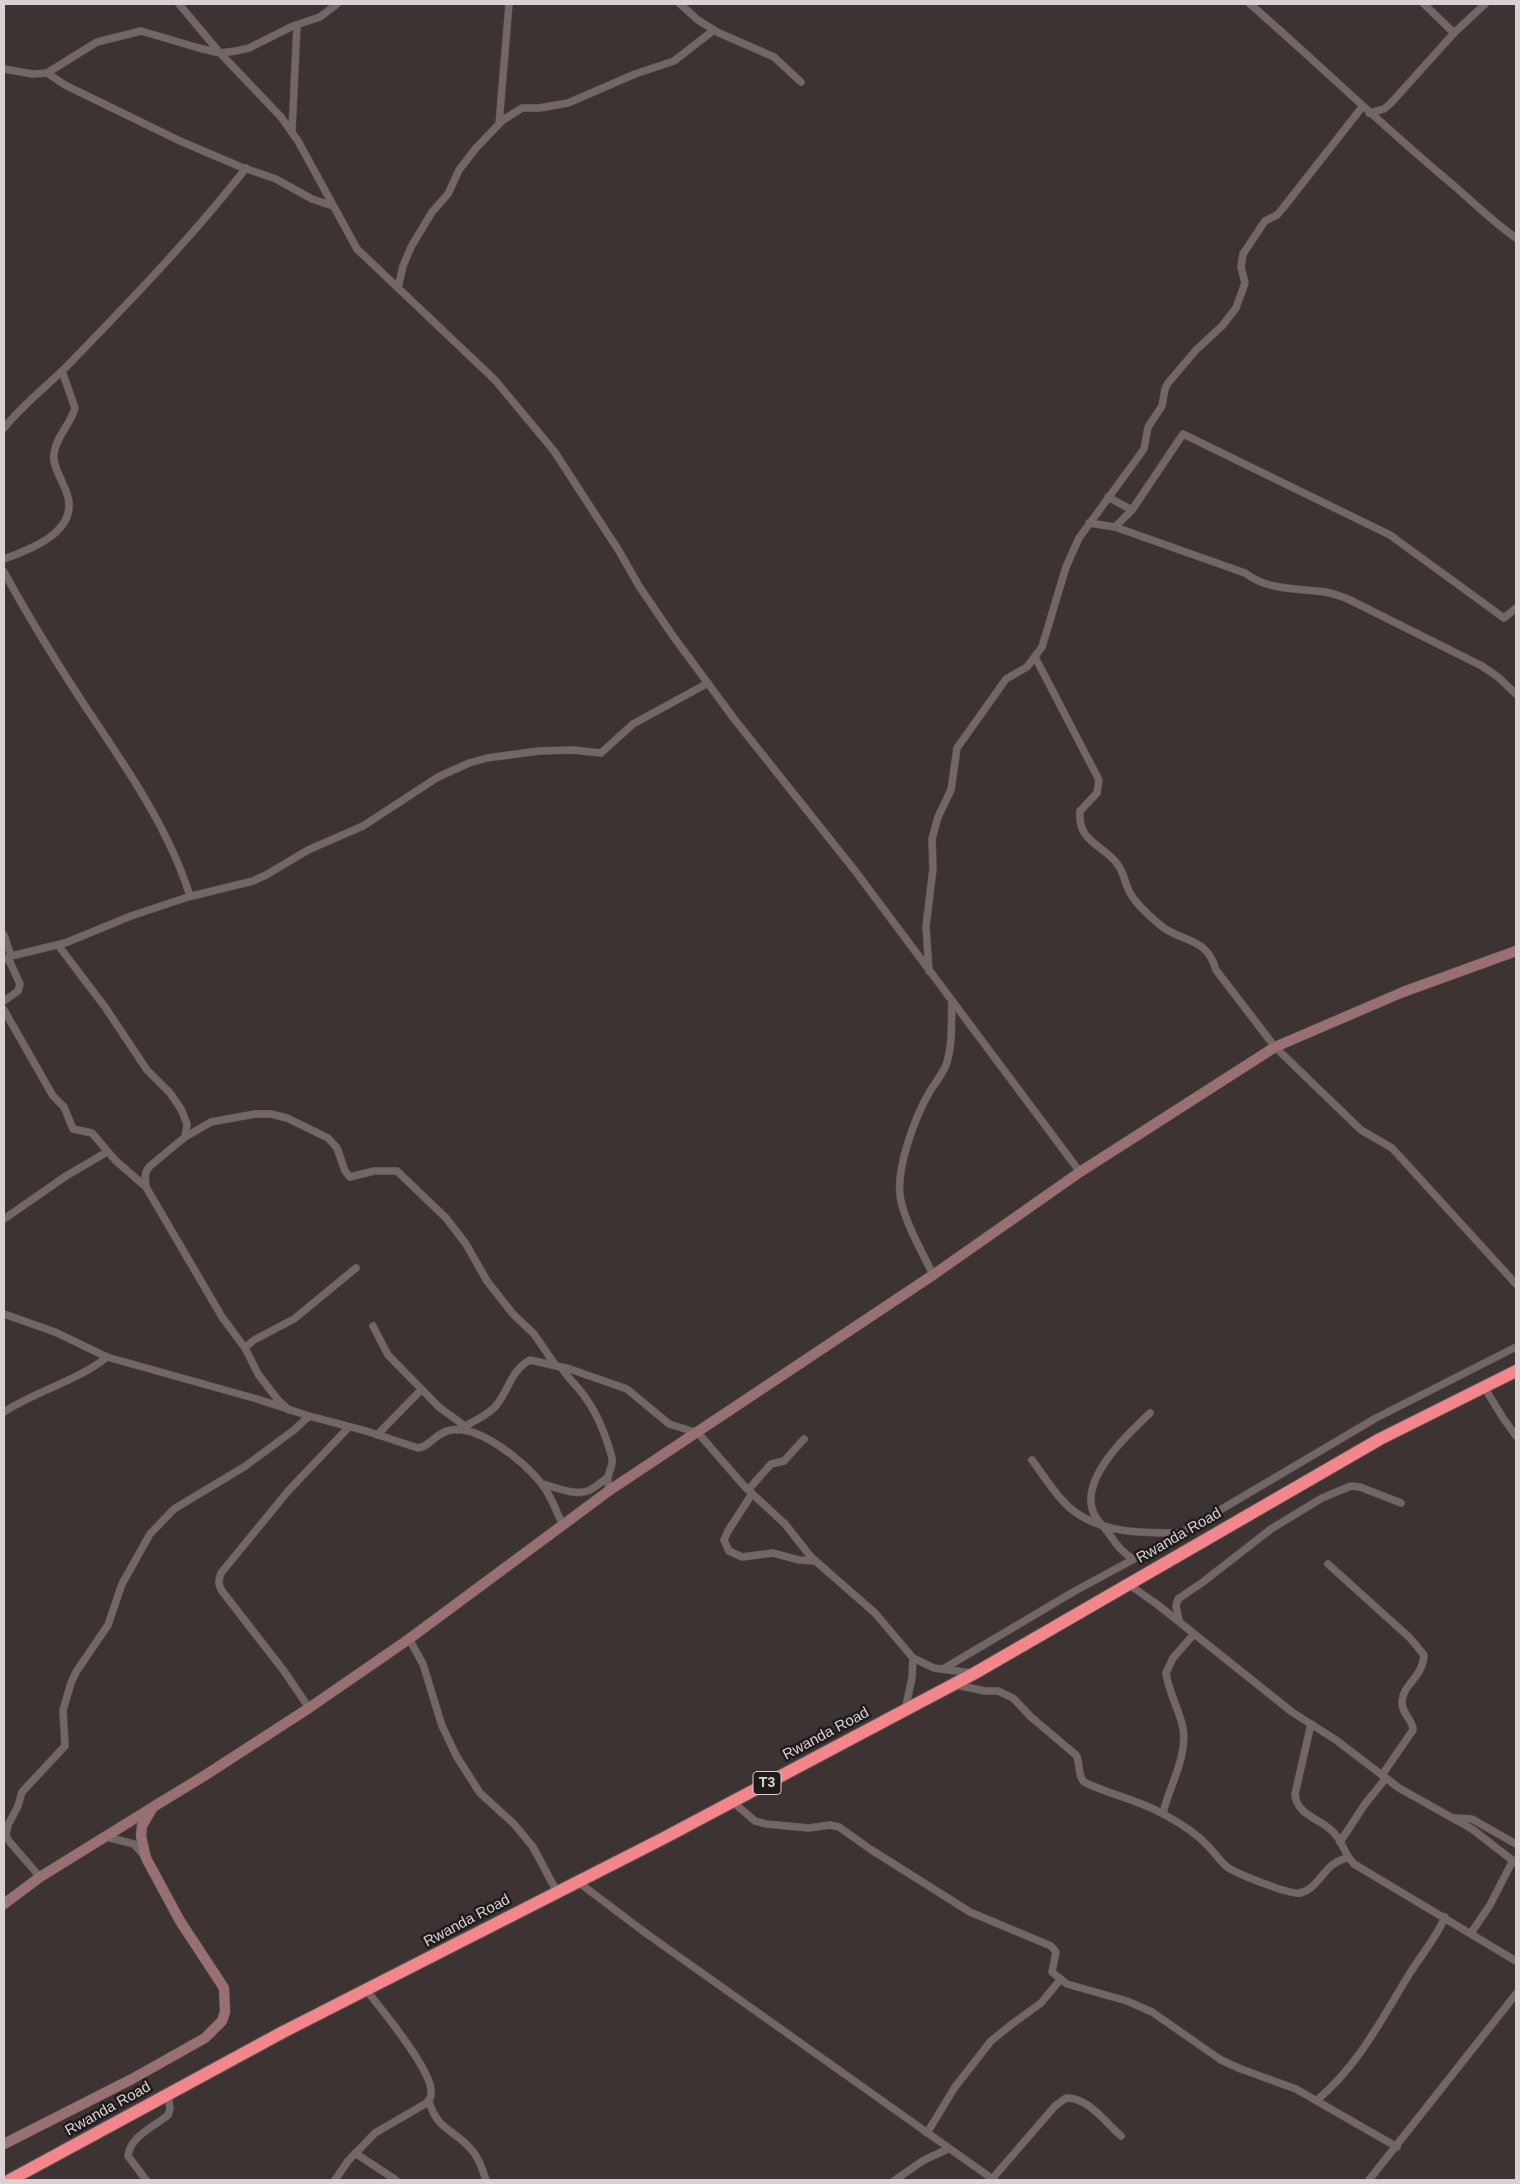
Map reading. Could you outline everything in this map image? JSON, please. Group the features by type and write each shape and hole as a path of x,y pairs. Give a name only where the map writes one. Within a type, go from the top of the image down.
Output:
{"highway":[{"name":"Rwanda Road","path":"10,2180 283,2032 367,1991 733,1802 975,1673 1380,1439 1516,1371"}],"street":[{"path":"178,4 292,131 357,249 495,380 554,451 639,586 708,683 856,872 1080,1172"},
{"path":"4,69 33,74 47,73 97,42 141,31 220,53 249,48 297,25 320,17 337,4"},
{"path":"499,124 509,4"},
{"path":"680,4 698,20 714,30 774,58 801,82"},
{"path":"1250,4 1315,60 1368,113 1491,220 1516,238"},
{"path":"1424,4 1454,33"},
{"path":"1368,113 1384,110 1454,33 1485,4"},
{"path":"292,131 297,25"},
{"path":"398,288 403,266 411,247 432,212 448,194 459,170 476,148 512,112 522,108 539,108 568,103 635,74 674,61 714,30"},
{"path":"47,73 65,85 174,137 246,168 276,178 312,199 333,206"},
{"path":"929,972 926,926 934,869 932,839 938,816 951,790 958,748 1006,680 1027,667 1045,641 1066,567 1076,544 1089,523 1145,447 1148,427 1162,406 1164,389 1196,350 1222,326 1236,308 1245,283 1241,259 1247,244 1265,222 1283,208 1363,106"},
{"path":"4,428 21,409 128,305 204,220 246,168"},
{"path":"4,559 44,542 62,526 67,515 70,502 54,461 54,452 75,408 62,371"},
{"path":"1116,527 1132,510 1184,434 1390,535 1504,618 1516,608"},
{"path":"1108,497 1132,510"},
{"path":"1089,523 1116,527 1245,573 1252,578 1279,588 1326,592 1348,598 1482,666 1498,677 1516,694"},
{"path":"4,572 53,656 122,760 180,866 190,896"},
{"path":"1035,657 1097,774 1099,785 1097,794 1080,812 1086,836 1091,843 1118,864 1132,898 1165,929 1200,945 1213,960 1216,970 1221,977 1275,1047 1361,1130 1392,1148 1516,1284"},
{"path":"8,958 58,945 190,896 266,875 308,850 363,826 432,781 469,763 487,758 538,751 573,750 601,753 633,724 708,683"},
{"path":"4,936 8,958 20,984 18,991 4,1001"},
{"path":"58,945 105,1007 147,1070 170,1093 181,1109 187,1124 185,1137"},
{"path":"4,1904 105,1836 204,1776 309,1708 409,1639 610,1490 698,1434 800,1363 934,1275 1080,1172 1275,1047 1403,992 1516,951"},
{"path":"934,1275 906,1219 900,1200 900,1180 906,1149 914,1127 929,1092 945,1067 949,1055 952,1001"},
{"path":"4,1010 53,1096 64,1107 73,1129 90,1132 107,1152 146,1187 222,1317 245,1348 265,1385 289,1410"},
{"path":"146,1187 146,1170 185,1137 211,1122 255,1114 272,1114 288,1118 328,1138 337,1148 345,1171 350,1177 374,1171 397,1171 446,1218 466,1244 487,1281 513,1314 534,1334 588,1401 613,1459 607,1478 610,1490"},
{"path":"4,1219 66,1176 107,1152"},
{"path":"245,1348 254,1340 294,1319 356,1268"},
{"path":"4,1314 55,1332 107,1357 257,1399 418,1448 426,1446 438,1435 461,1428 489,1412 496,1406 514,1373 530,1360 558,1366 627,1390 669,1424 698,1434 750,1491 785,1524 814,1561 875,1614 913,1658 927,1666 975,1673"},
{"path":"373,1326 384,1351 461,1428 483,1436 512,1456 542,1484 555,1506 562,1524"},
{"path":"943,1669 1075,1591 1181,1533 1376,1418 1516,1347"},
{"path":"4,1412 32,1396 80,1376 107,1357"},
{"path":"1484,1386 1516,1436"},
{"path":"377,1435 421,1390"},
{"path":"1133,1559 1122,1552 1094,1514 1092,1498 1096,1478 1108,1457 1150,1412"},
{"path":"40,1878 8,1840 6,1835 8,1825 18,1806 22,1792 65,1746 63,1710 71,1683 76,1672 108,1625 120,1589 142,1547 157,1525 174,1509 244,1467 294,1430 309,1416"},
{"path":"309,1708 222,1591 218,1579 289,1490 349,1427"},
{"path":"804,1439 784,1461 771,1464 750,1491 724,1540 729,1551 742,1557 773,1553 799,1560 814,1561"},
{"path":"1032,1460 1070,1508 1088,1520 1123,1531 1181,1533"},
{"path":"542,1484 583,1492 590,1490 607,1478"},
{"path":"1179,1621 1176,1606 1178,1598 1203,1582 1271,1529 1322,1498 1351,1486 1360,1487 1401,1503"},
{"path":"1328,1564 1410,1638 1424,1655 1420,1673 1408,1688 1402,1702 1402,1710 1411,1722 1413,1730 1340,1842"},
{"path":"1128,1584 1179,1621 1272,1697 1336,1740 1384,1777 1408,1793 1454,1818 1488,1840 1515,1861 1471,1933"},
{"path":"1163,1813 1183,1744 1183,1730 1166,1673 1173,1658 1194,1634"},
{"path":"409,1639 423,1664 442,1726 457,1758 480,1793 514,1824 533,1847 557,1892"},
{"path":"904,1710 912,1678 913,1658"},
{"path":"953,1684 985,1691 998,1691 1013,1698 1031,1717 1076,1755 1080,1761 1080,1777 1084,1782 1163,1813 1195,1834 1227,1867 1269,1885 1294,1893 1308,1890 1334,1862 1348,1858"},
{"path":"1311,1724 1294,1794 1300,1811 1333,1832 1348,1858 1399,1892 1445,1917 1516,1961"},
{"path":"733,1802 755,1821 766,1824 809,1828 830,1824 839,1827 870,1849 963,1907 1050,1946 1056,1952 1052,1972 1060,1980 1067,1984 1126,2001 1152,2012 1221,2060 1241,2069 1282,2082 1317,2100 1397,2147"},
{"path":"146,1858 141,1836 142,1826 153,1807"},
{"path":"1454,1818 1472,1819 1516,1844"},
{"path":"4,2144 132,2079 205,2038 222,2021 225,2012 224,1988 180,1921 146,1858 134,1844 105,1836"},
{"path":"578,1882 646,1934 993,2180 1055,2106 1066,2098 1079,2099 1121,2136"},
{"path":"1317,2100 1342,2077 1370,2040 1411,1971 1434,1940 1445,1917"},
{"path":"927,2133 955,2087 992,2041 1041,2003 1060,1980"},
{"path":"367,1991 403,2037 429,2081 432,2092 429,2101 435,2118 470,2147 486,2180"},
{"path":"1369,2180 1397,2147 1516,1994"},
{"path":"146,2180 128,2156 128,2148 133,2140 168,2115 170,2109 168,2094"},
{"path":"335,2180 355,2153 375,2133 429,2101"},
{"path":"895,2180 924,2160 948,2149"},
{"path":"355,2153 396,2180"}]}
